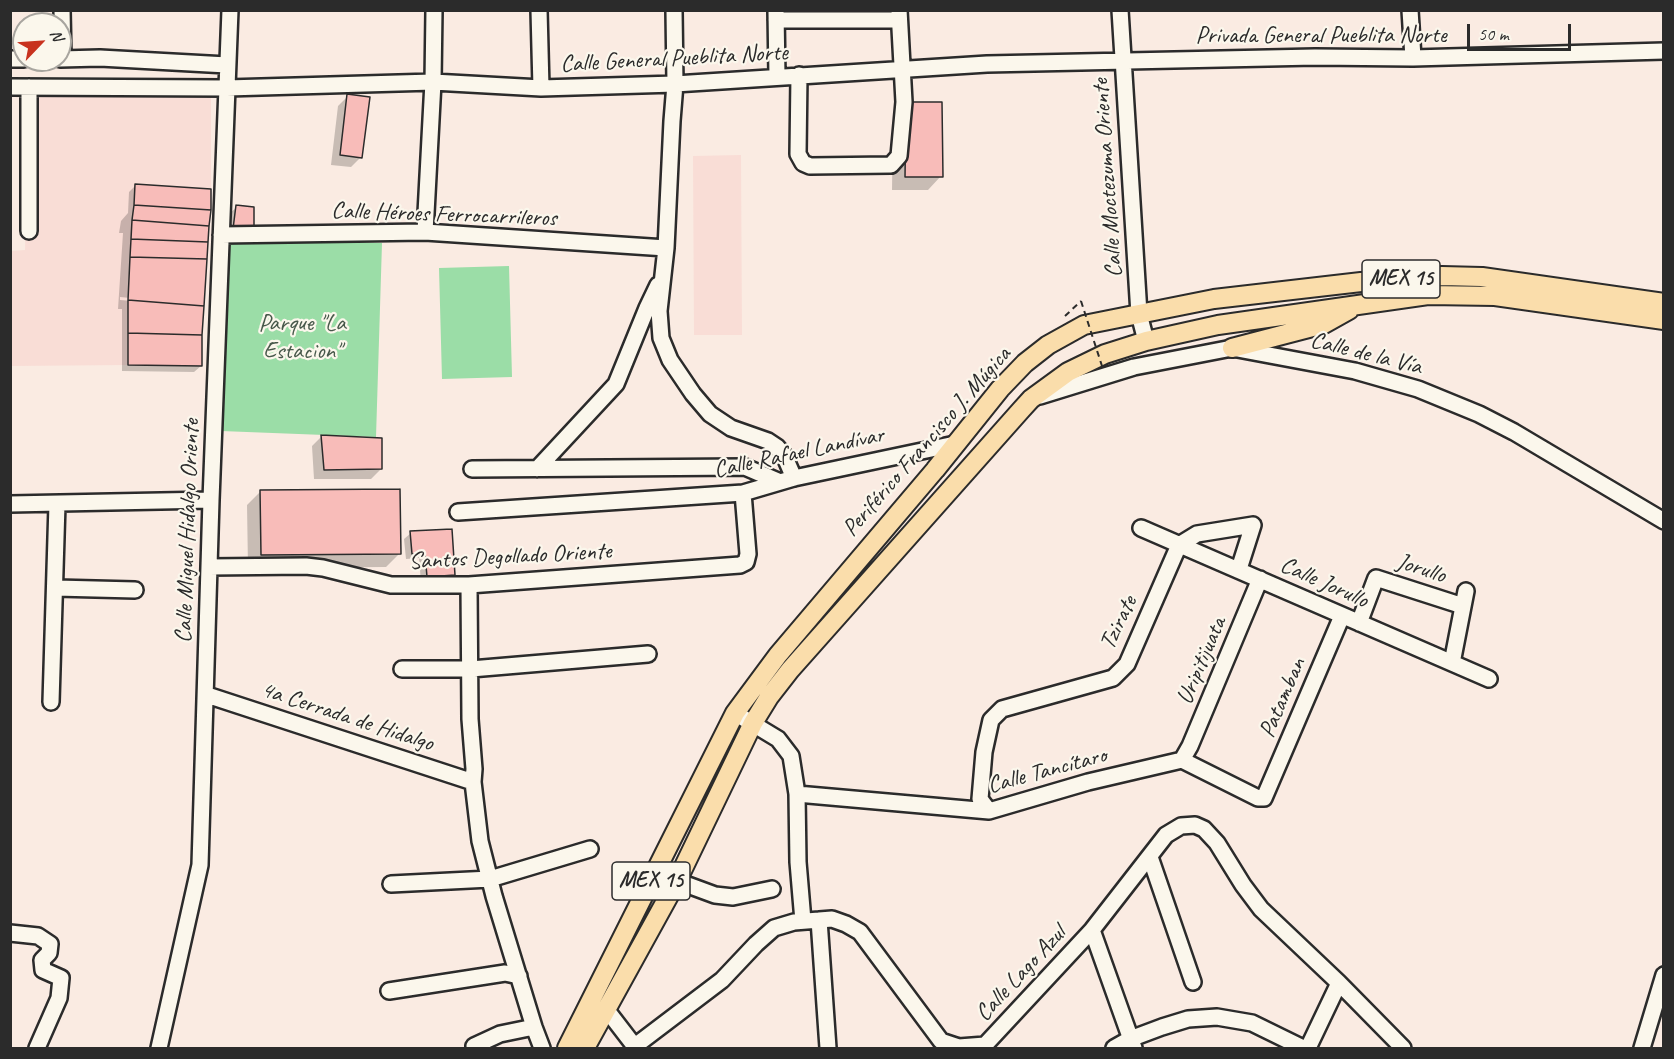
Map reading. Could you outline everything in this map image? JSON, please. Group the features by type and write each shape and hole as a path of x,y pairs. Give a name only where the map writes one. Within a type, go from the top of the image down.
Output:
{"main road":[{"name":"Periférico Francisco J. Múgica","path":"567,1048 735,713 778,655 935,470 1000,389 1025,363 1048,345 1084,325 1214,299 1360,282 1442,276 1482,277 1664,303"},
{"name":"Periférico Francisco J. Múgica","path":"585,1048 677,880 753,723 790,670 1026,404 1068,372 1105,354 1146,341 1218,325 1428,295 1495,296 1664,320"},
{"path":"1232,348 1324,324 1361,304"},
{"path":"1000,389 1026,404"}],"street":[{"name":"Calle Miguel Hidalgo Oriente","path":"159,1048 200,865 207,695 211,500 230,10"},
{"path":"425,232 434,82 434,10"},
{"path":"539,10 541,88"},
{"path":"472,469 745,467 787,480 784,455 777,447 768,441 730,428 710,414 670,360 661,338 659,311 666,249 675,84 674,10"},
{"name":"Calle Moctezuma Oriente","path":"1120,10 1139,314 1146,341"},
{"path":"1410,10 1413,58"},
{"path":"777,77 776,15 899,15 904,69 904,102 899,156 891,165 810,166 803,163 798,154 799,75"},
{"name":"Privada General Pueblita Norte","path":"1123,60 1413,58 1593,55 1664,51"},
{"path":"100,58 101,87"},
{"path":"72,59 100,58 227,65"},
{"name":"Calle General Pueblita Norte","path":"10,87 227,88 434,82 541,88 675,84 987,64 1123,60"},
{"path":"28,87 29,231"},
{"name":"Calle Héroes Ferrocarrileros","path":"221,235 425,232 666,249"},
{"path":"537,469 616,384 646,308 661,280"},
{"name":"Calle de la Vía","path":"1026,404 1134,368 1232,348 1355,370 1419,389 1479,414 1514,432 1664,521"},
{"name":"Calle Rafael Landívar","path":"459,512 743,494 787,480 955,444"},
{"name":"Santos Degollado Oriente","path":"209,567 306,566 391,585 469,585 740,565 746,562 748,554 743,494"},
{"path":"10,504 211,500"},
{"path":"51,702 57,504"},
{"path":"1179,545 1197,534 1253,525 1239,569"},
{"name":"Calle Jorullo","path":"1141,528 1489,679"},
{"name":"Tzirate","path":"989,811 980,798 984,752 992,720 1002,709 1113,678 1127,664 1179,545"},
{"name":"Jorullo","path":"1359,623 1376,578 1463,606"},
{"name":"Uripitijuata","path":"1182,760 1191,746 1260,579"},
{"path":"469,585 470,719 473,782 480,841 542,1048"},
{"path":"56,588 135,590"},
{"name":"Jorullo","path":"1452,663 1466,591"},
{"name":"Patamban","path":"1182,760 1258,798 1264,798 1342,616"},
{"path":"402,669 471,669 648,654"},
{"name":"4a Cerrada de Hidalgo","path":"207,695 473,782"},
{"path":"735,713 778,739 791,756 797,794 798,862 803,921"},
{"name":"Calle Tancítaro","path":"797,794 989,811 1088,782 1182,760"},
{"name":"Calle Lago Azul","path":"606,1009 636,1047 722,980 774,928 803,921 832,919 860,932 939,1045 987,1047 1092,930 1166,835 1181,826 1195,825 1204,829 1217,843 1243,885 1262,909 1403,1048"},
{"path":"391,884 490,879 590,849"},
{"path":"1150,857 1193,982"},
{"path":"677,880 715,895 733,897 772,889"},
{"path":"819,920 828,1048"},
{"path":"1092,930 1132,1044"},
{"path":"10,933 38,936 50,944 49,953 42,960 43,970 61,978 59,998 37,1048"},
{"path":"389,991 505,973 519,976"},
{"path":"1642,1048 1664,975"},
{"path":"1308,1048 1339,983"},
{"path":"1114,1048 1132,1044 1188,1019 1216,1017 1251,1023 1303,1048"},
{"path":"474,1046 500,1034 534,1027"}],"path":[{"path":"1059,323 1081,301 1102,366"}],"shaded area":[{"path":"29,90 211,98 211,189 135,184 130,257 128,365 11,366 10,251 25,250"},
{"path":"741,155 742,335 694,335 693,156"}],"green space":[{"name":"Parque \"La Estacion\"","path":"227,238 382,243 376,437 221,431"},
{"path":"509,266 512,377 442,379 439,268"}],"building":[{"path":"347,94 370,97 362,158 340,155"},
{"path":"906,102 942,102 943,177 905,177"},
{"path":"135,184 211,189 211,210 134,205"},
{"path":"134,205 211,210 209,226 132,220"},
{"path":"236,205 254,207 254,231 233,229"},
{"path":"132,220 209,226 208,242 131,239"},
{"path":"131,239 208,242 207,259 130,257"},
{"path":"130,257 207,259 204,306 128,300"},
{"path":"128,300 204,306 202,335 128,333"},
{"path":"128,333 202,335 202,366 128,365"},
{"path":"321,435 382,438 382,469 324,470"},
{"path":"400,489 401,554 261,555 260,490"},
{"path":"452,529 455,575 427,577 425,553 412,554 410,531"}]}
